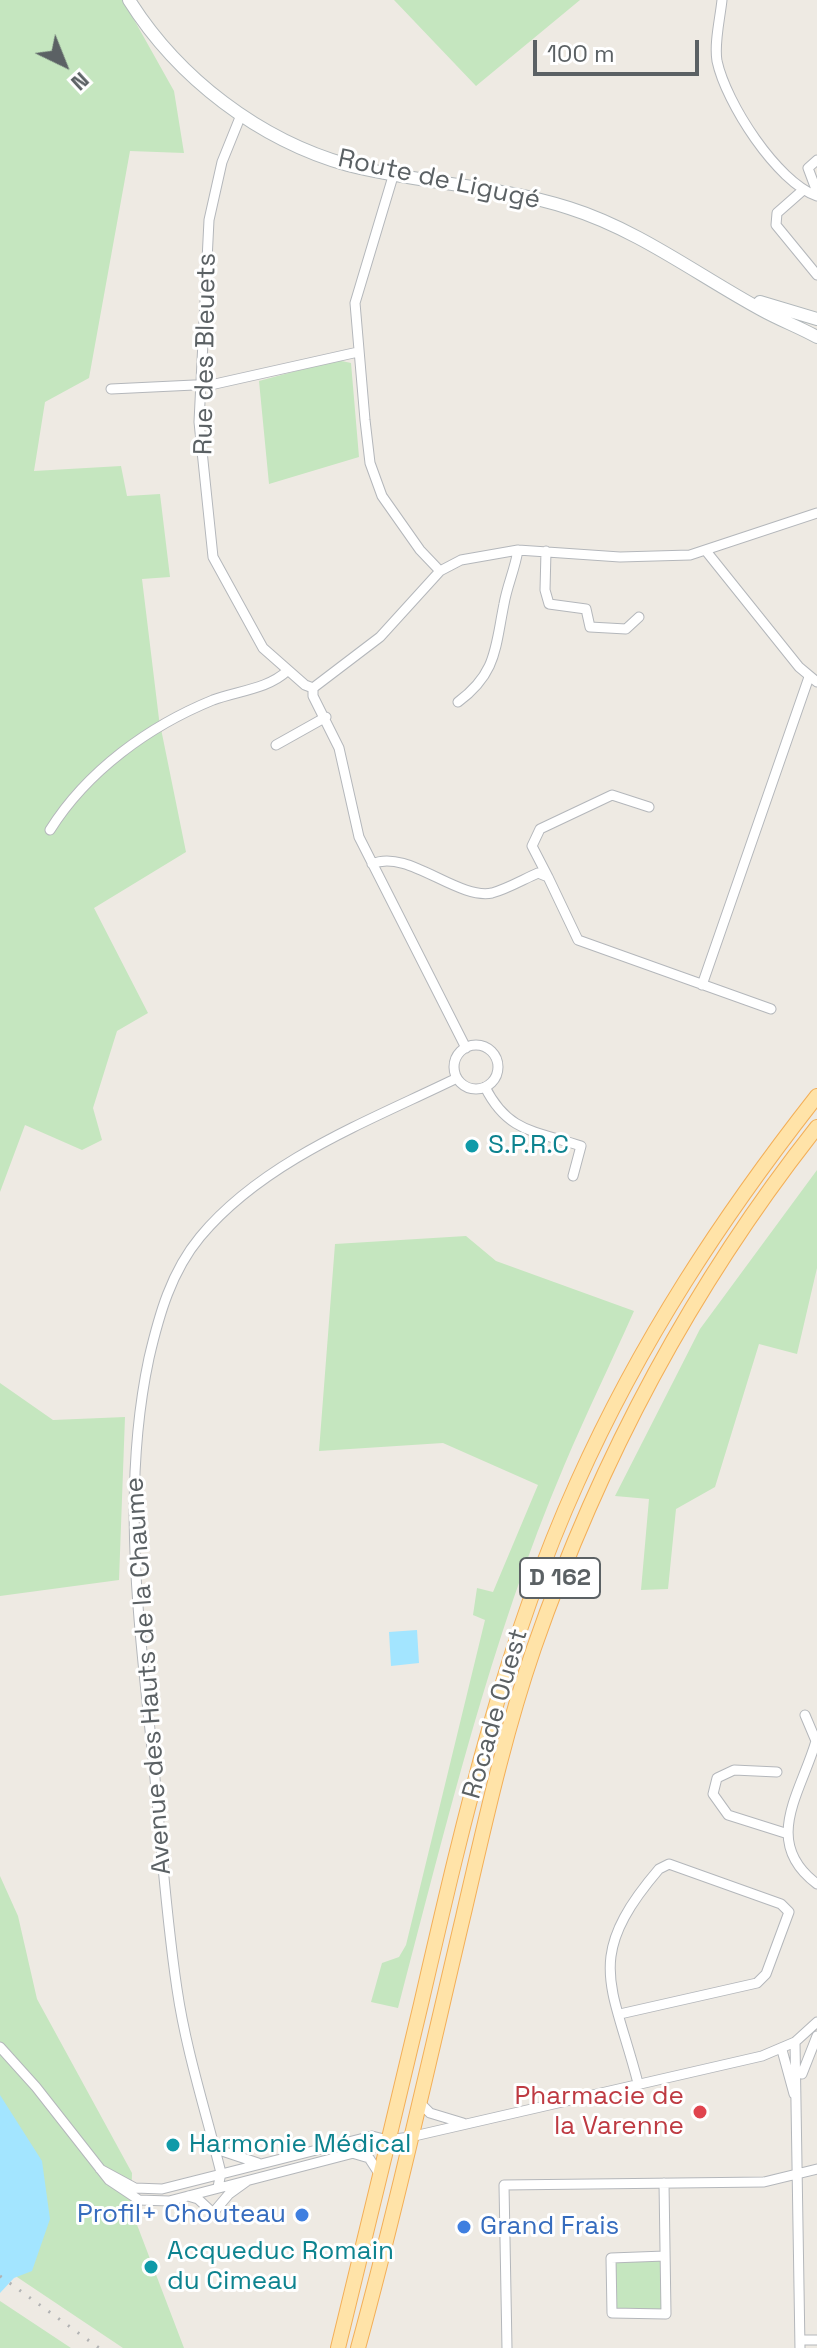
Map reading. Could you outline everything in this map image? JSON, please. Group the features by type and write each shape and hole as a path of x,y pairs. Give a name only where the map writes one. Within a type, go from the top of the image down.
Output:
{"main road":[{"name":"Rocade Ouest","path":"338,2348 489,1729 514,1644 576,1484 617,1397 665,1311 716,1231 817,1096"},
{"name":"Rocade Ouest","path":"358,2348 486,1816 533,1652 562,1571 636,1405 682,1320 731,1243 817,1127"}],"street":[{"name":"Route de Ligugé","path":"129,0 179,64 241,115 311,152 349,165 521,195 571,208 616,226 817,337"},
{"path":"722,0 716,58 728,93 787,177 802,191 817,194"},
{"name":"Rue des Bleuets","path":"241,115 222,162 209,220 199,422 213,557 252,632 287,671 313,688"},
{"path":"817,160 808,168 817,194"},
{"path":"394,173 373,250 357,291 358,352 370,463 378,485 402,526 440,571"},
{"path":"802,191 777,213 776,225 817,275"},
{"name":"Route de Ligugé","path":"738,294 817,319"},
{"path":"111,389 202,385 358,352"},
{"path":"466,1048 359,837 339,748 313,696 313,688 380,637 440,571 461,560 518,550 641,557 706,551 817,513"},
{"path":"458,702 486,675 497,652 504,603 518,550"},
{"path":"546,551 545,590 549,604 586,609 590,627 626,629 639,617"},
{"path":"702,985 813,679 706,551"},
{"path":"50,830 87,782 152,730 193,708 278,680 287,671"},
{"path":"276,745 326,717"},
{"path":"649,807 612,795 540,829 532,846 578,940 771,1009"},
{"path":"372,864 399,863 477,892 491,893 538,873 548,877"},
{"path":"483,1046 496,1059 497,1073 485,1087 467,1087 457,1078 454,1063 466,1048 483,1046"},
{"name":"Avenue des Hauts de la Chaume","path":"218,2187 221,2173 216,2149 177,1991 144,1667 132,1495 140,1401 157,1321 169,1288 200,1237 248,1190 311,1152 457,1078"},
{"path":"485,1087 498,1113 512,1124 581,1146 573,1176"},
{"path":"805,1715 816,1741 785,1833 794,1860 817,1884"},
{"path":"777,1772 727,1771 717,1778 713,1794 728,1815 785,1833"},
{"path":"620,2014 750,1987 766,1974 789,1912 781,1904 689,1870 669,1864 659,1869 615,1931 609,1984 638,2083"},
{"path":"0,2047 119,2189 152,2203 352,2153 388,2140 782,2050 817,2022"},
{"path":"796,2101 805,2063 817,2036"},
{"path":"795,2042 800,2344 817,2340"},
{"path":"782,2050 796,2101"},
{"path":"419,2102 430,2113 463,2123"},
{"path":"100,2169 122,2183 148,2191 372,2136 388,2140"},
{"path":"216,2149 259,2163"},
{"path":"352,2153 369,2158 380,2175"},
{"path":"507,2348 504,2185 764,2182 817,2169"},
{"path":"186,2196 198,2199 213,2213 229,2194 253,2177"},
{"path":"664,2183 666,2314 612,2313 611,2258 665,2256"}],"green space":[{"path":"0,0 123,0 174,91 184,153 130,151 89,378 45,402 34,471 121,466 127,496 160,494 170,577 142,579 159,719 186,852 94,908 148,1013 117,1031 93,1108 102,1140 82,1150 25,1125 0,1192"},
{"path":"394,0 580,0 476,86"},
{"path":"337,360 351,363 359,457 269,484 259,381"},
{"path":"817,1170 817,1268 797,1354 759,1344 715,1487 676,1509 668,1589 641,1590 649,1499 615,1496 700,1329"},
{"path":"466,1236 496,1261 634,1311 564,1466 514,1598 471,1734 398,2008 371,2002 382,1963 399,1957 406,1945 485,1620 473,1615 477,1588 493,1592 538,1485 443,1443 319,1451 335,1244"},
{"path":"0,1383 53,1420 125,1417 119,1580 0,1596"},
{"path":"0,1876 18,1916 37,1999 132,2173 131,2209 184,2348 123,2348 17,2277 0,2141"},
{"path":"661,2261 662,2309 615,2310 614,2262"},
{"path":"0,2301 71,2348 0,2348"}],"water":[{"path":"417,1630 419,1663 391,1666 389,1632"},
{"path":"0,2095 42,2161 50,2219 32,2271 14,2278 0,2293"}],"railway":[{"path":"0,2276 99,2348"}],"place":[{"name":"S.P.R.C","path":"472,1146"},
{"name":"Pharmacie de la Varenne","path":"700,2112"},
{"name":"Harmonie Médical","path":"173,2145"},
{"name":"Profil+ Chouteau","path":"302,2215"},
{"name":"Grand Frais","path":"464,2227"},
{"name":"Acqueduc Romain du Cimeau","path":"151,2267"}]}
